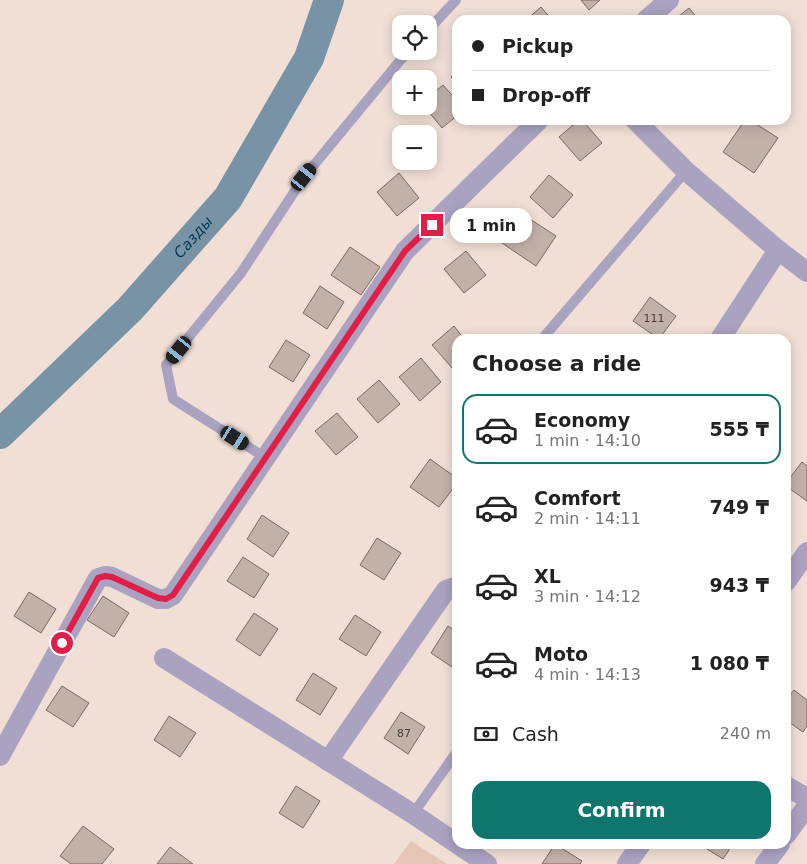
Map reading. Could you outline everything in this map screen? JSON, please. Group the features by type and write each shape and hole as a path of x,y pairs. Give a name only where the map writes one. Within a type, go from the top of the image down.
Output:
{"street":[{"path":"652,15 669,0"},
{"path":"0,756 98,578 112,577 158,598 166,599 173,595 405,251 534,125"},
{"path":"640,125 686,172 778,250 807,272"},
{"path":"723,334 778,250"},
{"path":"791,575 807,552"},
{"path":"328,760 446,590 452,588"},
{"path":"164,658 328,760 452,840"},
{"path":"791,789 807,798"},
{"path":"791,828 807,806"},
{"path":"465,849 487,864"},
{"path":"627,864 637,849"},
{"path":"765,864 776,849"}],"lane":[{"path":"437,20 456,0"},
{"path":"266,458 173,400 166,365 242,273 304,177 401,60"},
{"path":"546,334 686,172"},
{"path":"413,814 452,759"}],"shaded area":[{"path":"411,841 447,864 394,864"}],"building":[{"path":"581,0 600,0 589,10"},
{"path":"541,7 548,15 532,15"},
{"path":"689,8 695,15 680,15"},
{"path":"443,85 452,95 452,120 442,128 431,115 437,115 437,90"},
{"path":"573,125 586,125 602,143 580,161 559,137"},
{"path":"742,125 758,125 778,138 754,173 723,152"},
{"path":"399,173 419,198 397,216 377,192"},
{"path":"549,175 573,195 553,218 530,197"},
{"path":"519,212 556,236 536,266 499,241"},
{"path":"350,247 380,267 361,295 331,275"},
{"path":"466,251 486,275 464,293 444,269"},
{"path":"320,286 344,302 327,329 303,313"},
{"path":"650,297 676,316 663,334 652,334 633,321"},
{"path":"454,326 460,334 452,334 452,368 432,345"},
{"path":"286,340 310,355 293,382 269,367"},
{"path":"421,358 441,382 420,401 399,377"},
{"path":"379,380 400,404 378,423 357,399"},
{"path":"337,413 358,437 336,455 315,431"},
{"path":"430,459 452,475 452,490 439,507 410,487"},
{"path":"802,462 807,466 807,501 791,490 791,476"},
{"path":"262,515 289,533 273,557 247,539"},
{"path":"377,538 401,553 384,580 360,565"},
{"path":"243,557 269,574 254,598 227,581"},
{"path":"29,592 56,609 41,633 14,616"},
{"path":"103,596 129,613 114,637 87,620"},
{"path":"254,613 278,629 260,656 236,640"},
{"path":"355,615 381,632 366,656 339,639"},
{"path":"448,626 452,629 452,667 431,653"},
{"path":"313,673 337,688 320,715 296,700"},
{"path":"62,686 89,703 73,727 46,710"},
{"path":"794,690 807,700 807,726 803,732 791,724 791,694"},
{"path":"401,712 425,727 408,754 384,738"},
{"path":"169,716 196,733 180,757 154,740"},
{"path":"296,786 320,801 303,828 279,813"},
{"path":"83,826 114,849 102,864 71,864 60,856"},
{"path":"170,847 193,864 157,864"},
{"path":"552,849 563,849 582,861 580,864 542,864"},
{"path":"707,849 730,849 723,859"}],"waterway":[{"name":"Сазды","path":"0,434 130,309 228,198 309,58 329,0"}],"route":[{"path":"62,643 98,578 112,577 158,598 166,599 173,595 405,251 432,225"}]}
